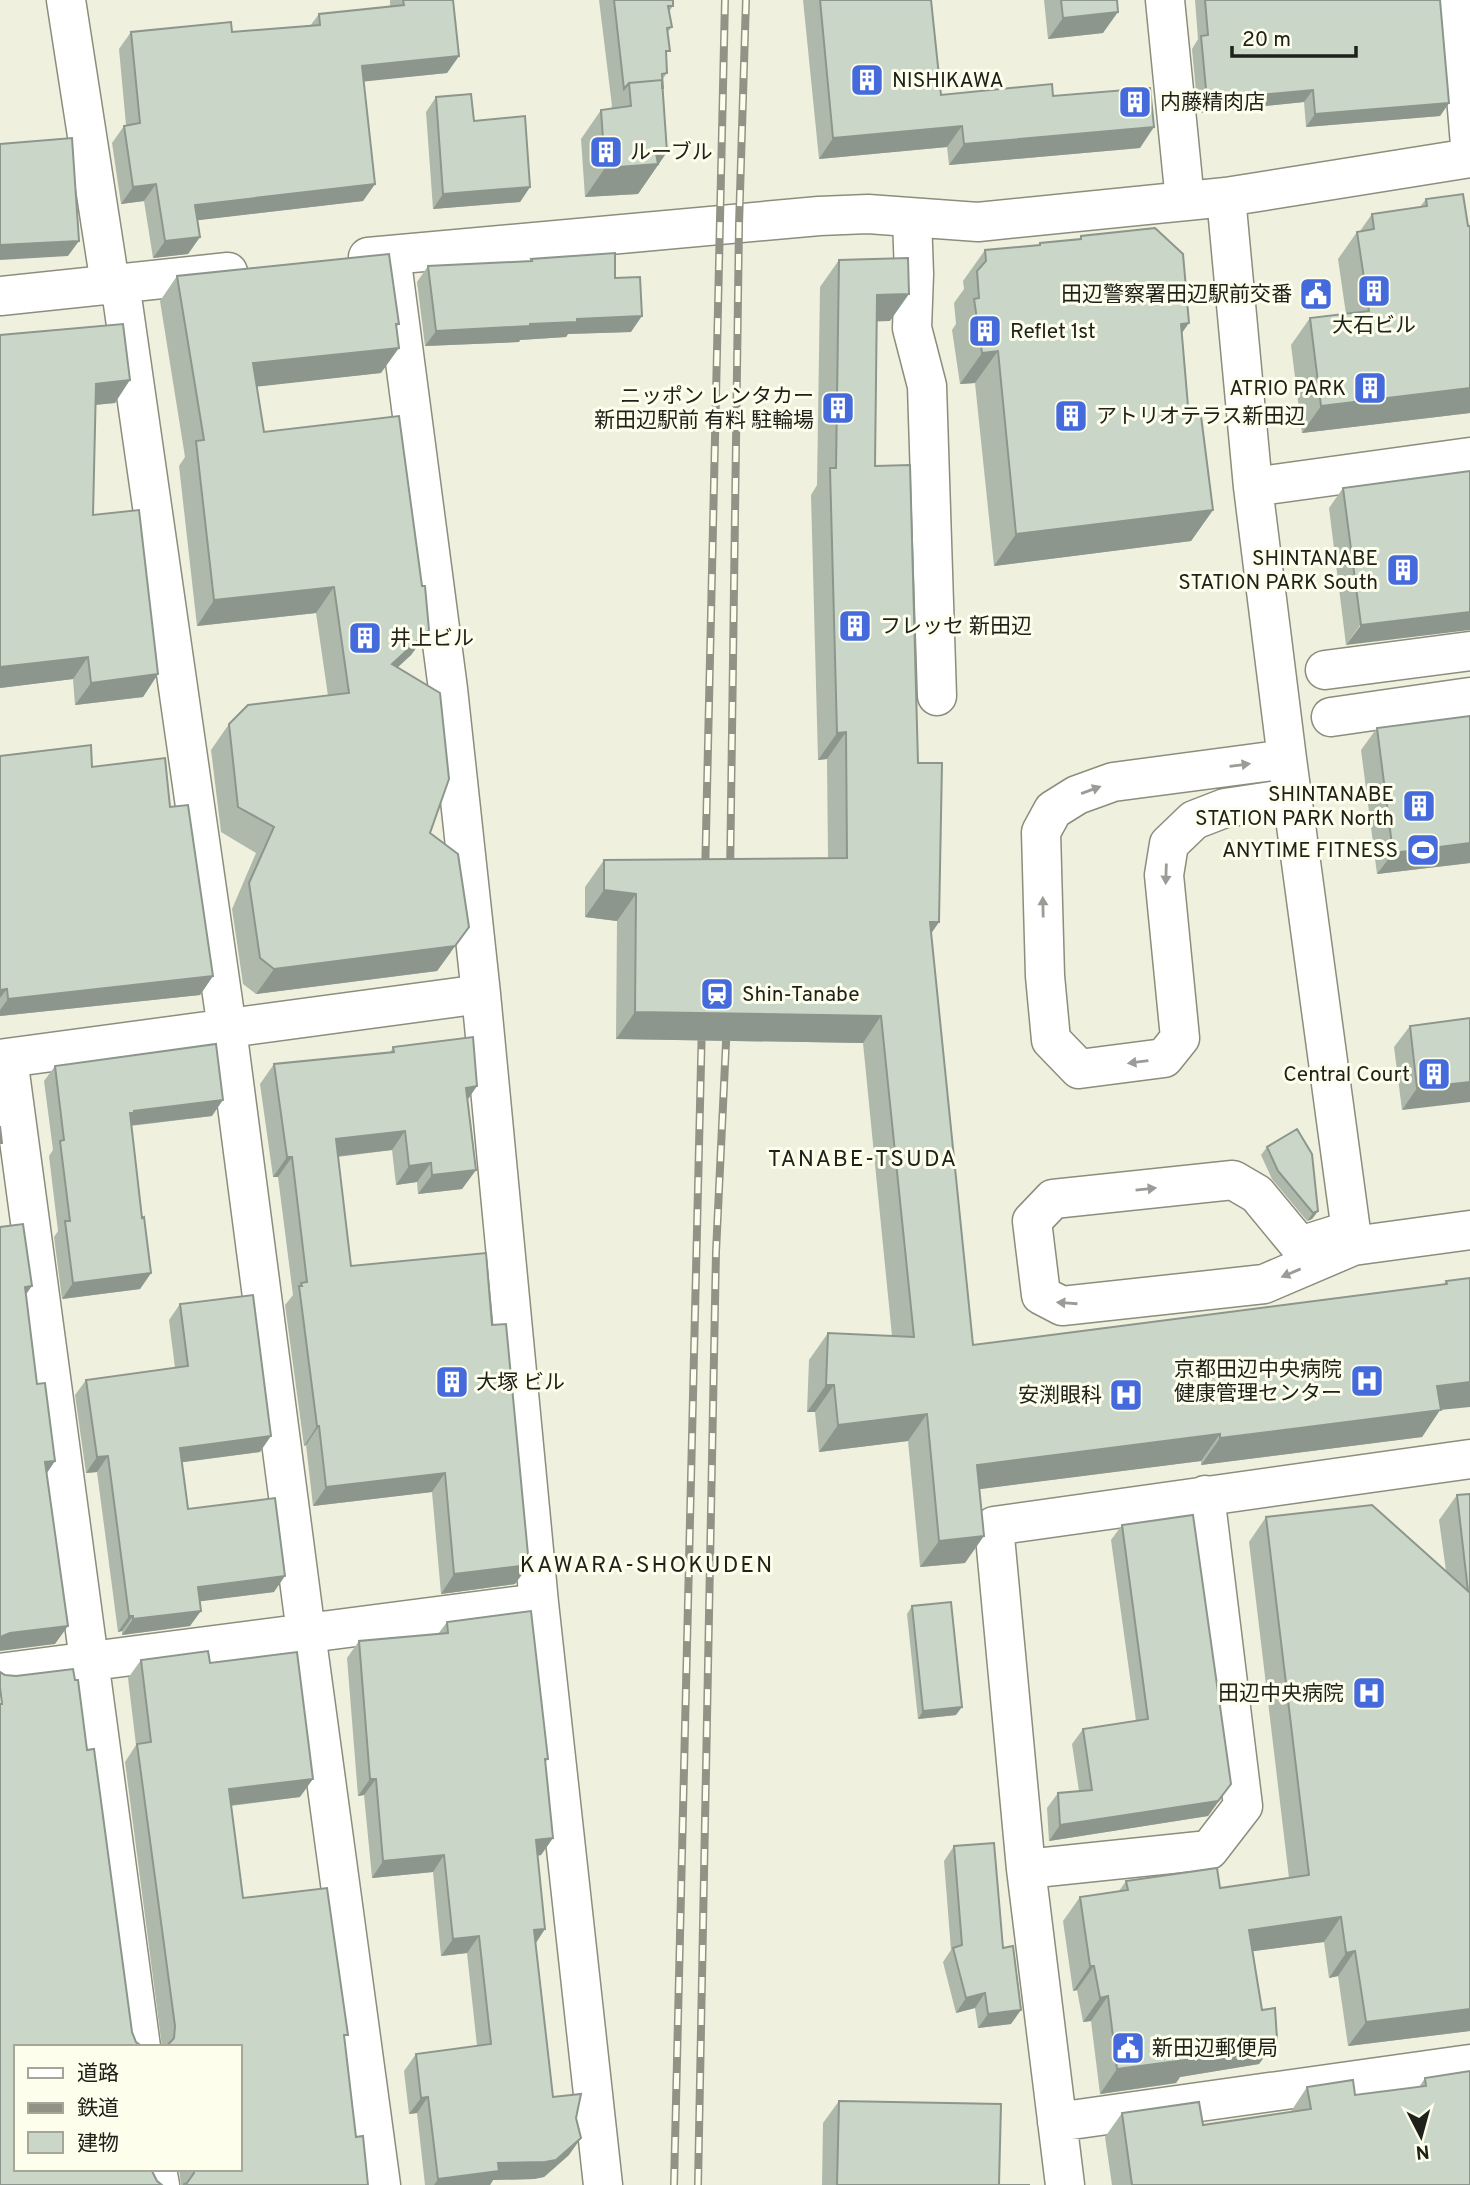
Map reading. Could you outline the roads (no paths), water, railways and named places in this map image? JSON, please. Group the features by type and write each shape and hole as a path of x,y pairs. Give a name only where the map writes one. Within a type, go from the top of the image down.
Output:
{"street":[{"path":"66,0 115,283 227,1029 381,2185"},
{"path":"1166,0 1185,201"},
{"path":"1458,0 1470,145"},
{"path":"337,260 819,216 868,215 978,222 1226,197 1470,158"},
{"path":"1226,197 1253,487 1352,1238"},
{"path":"912,218 912,328 927,386 937,696"},
{"path":"391,255 448,689 481,994 539,1603 603,2185"},
{"path":"0,296 256,269"},
{"path":"1253,487 1470,457"},
{"path":"1325,670 1470,651"},
{"path":"1331,717 1470,697"},
{"path":"1287,759 1113,782 1077,795 1053,810 1041,832 1045,976 1051,1040 1079,1069 1164,1058 1180,1038 1164,875 1168,844 1194,820 1224,808 1292,798"},
{"path":"141,2045 4,1059 481,994"},
{"path":"1352,1238 1264,1284 1062,1306 1041,1295 1032,1222 1053,1199 1233,1180 1257,1194 1300,1247 1352,1238 1470,1230"},
{"path":"1065,2185 1026,1869 994,1526 1470,1459"},
{"path":"1026,1869 1209,1850 1243,1806 1205,1495"},
{"path":"0,1673 539,1603"},
{"path":"1057,2122 1470,2064"}],"railway":[{"path":"705,878 725,0"},
{"path":"730,878 739,225 746,0"},
{"path":"674,2185 702,1022"},
{"path":"698,2185 716,1252 727,1022"}],"place":[{"name":"NISHIKAWA","path":"867,80"},
{"name":"内藤精肉店","path":"1135,102"},
{"name":"ルーブル","path":"606,152"},
{"name":"大石ビル","path":"1374,291"},
{"name":"田辺警察署田辺駅前交番","path":"1316,294"},
{"name":"Reflet 1st","path":"985,331"},
{"name":"ATRIO PARK","path":"1370,388"},
{"name":"ニッポン レンタカー 新田辺駅前 有料 駐輪場","path":"838,408"},
{"name":"アトリオテラス新田辺","path":"1071,416"},
{"name":"SHINTANABE STATION PARK South","path":"1403,570"},
{"name":"フレッセ 新田辺","path":"855,626"},
{"name":"井上ビル","path":"365,638"},
{"name":"SHINTANABE STATION PARK North","path":"1419,806"},
{"name":"ANYTIME FITNESS","path":"1423,850"},
{"name":"Shin-Tanabe","path":"717,994"},
{"name":"Central Court","path":"1434,1074"},
{"name":"京都田辺中央病院 健康管理センター","path":"1367,1381"},
{"name":"大塚 ビル","path":"452,1382"},
{"name":"安渕眼科","path":"1126,1395"},
{"name":"田辺中央病院","path":"1369,1693"},
{"name":"新田辺郵便局","path":"1128,2048"}],"district":[{"name":"TANABE-TSUDA","path":"863,1158"},
{"name":"KAWARA-SHOKUDEN","path":"647,1564"}]}
